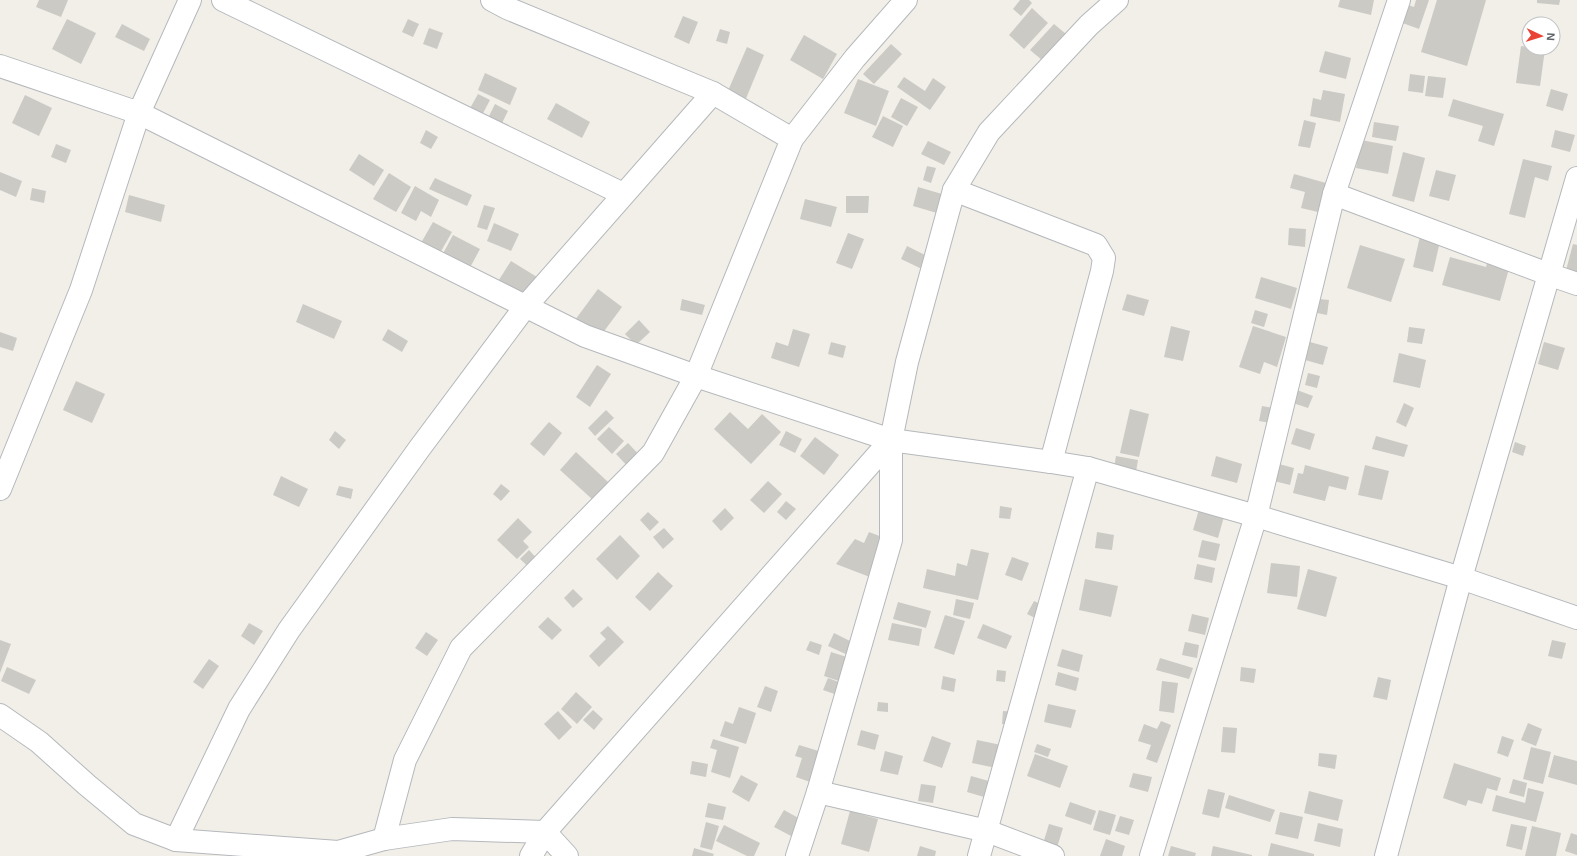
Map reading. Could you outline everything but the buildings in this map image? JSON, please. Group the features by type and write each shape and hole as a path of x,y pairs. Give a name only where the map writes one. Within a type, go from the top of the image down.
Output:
{"street":[{"path":"0,489 81,290 139,113 190,0"},
{"path":"223,0 623,194"},
{"path":"492,0 514,11 713,92 792,139"},
{"path":"384,839 405,760 461,648 653,453 696,376 792,139 855,58 906,0"},
{"path":"797,856 818,792 891,540 891,440 907,362 954,190 989,132 1089,25 1117,0"},
{"path":"1151,856 1256,516 1334,194 1399,0"},
{"path":"0,66 139,113 585,336 696,376 891,440 1088,468 1256,516 1461,578 1577,618"},
{"path":"176,840 239,710 289,630 419,449 526,307 713,92"},
{"path":"1386,856 1461,578 1577,178"},
{"path":"954,190 1096,245 1104,258 1102,272 1052,462"},
{"path":"1334,194 1577,284"},
{"path":"531,856 545,832 891,440"},
{"path":"979,856 1088,468"},
{"path":"0,715 39,742 134,824 176,840 338,852 384,839 452,829 545,832 567,856"},
{"path":"818,792 987,831 1053,856"}]}
